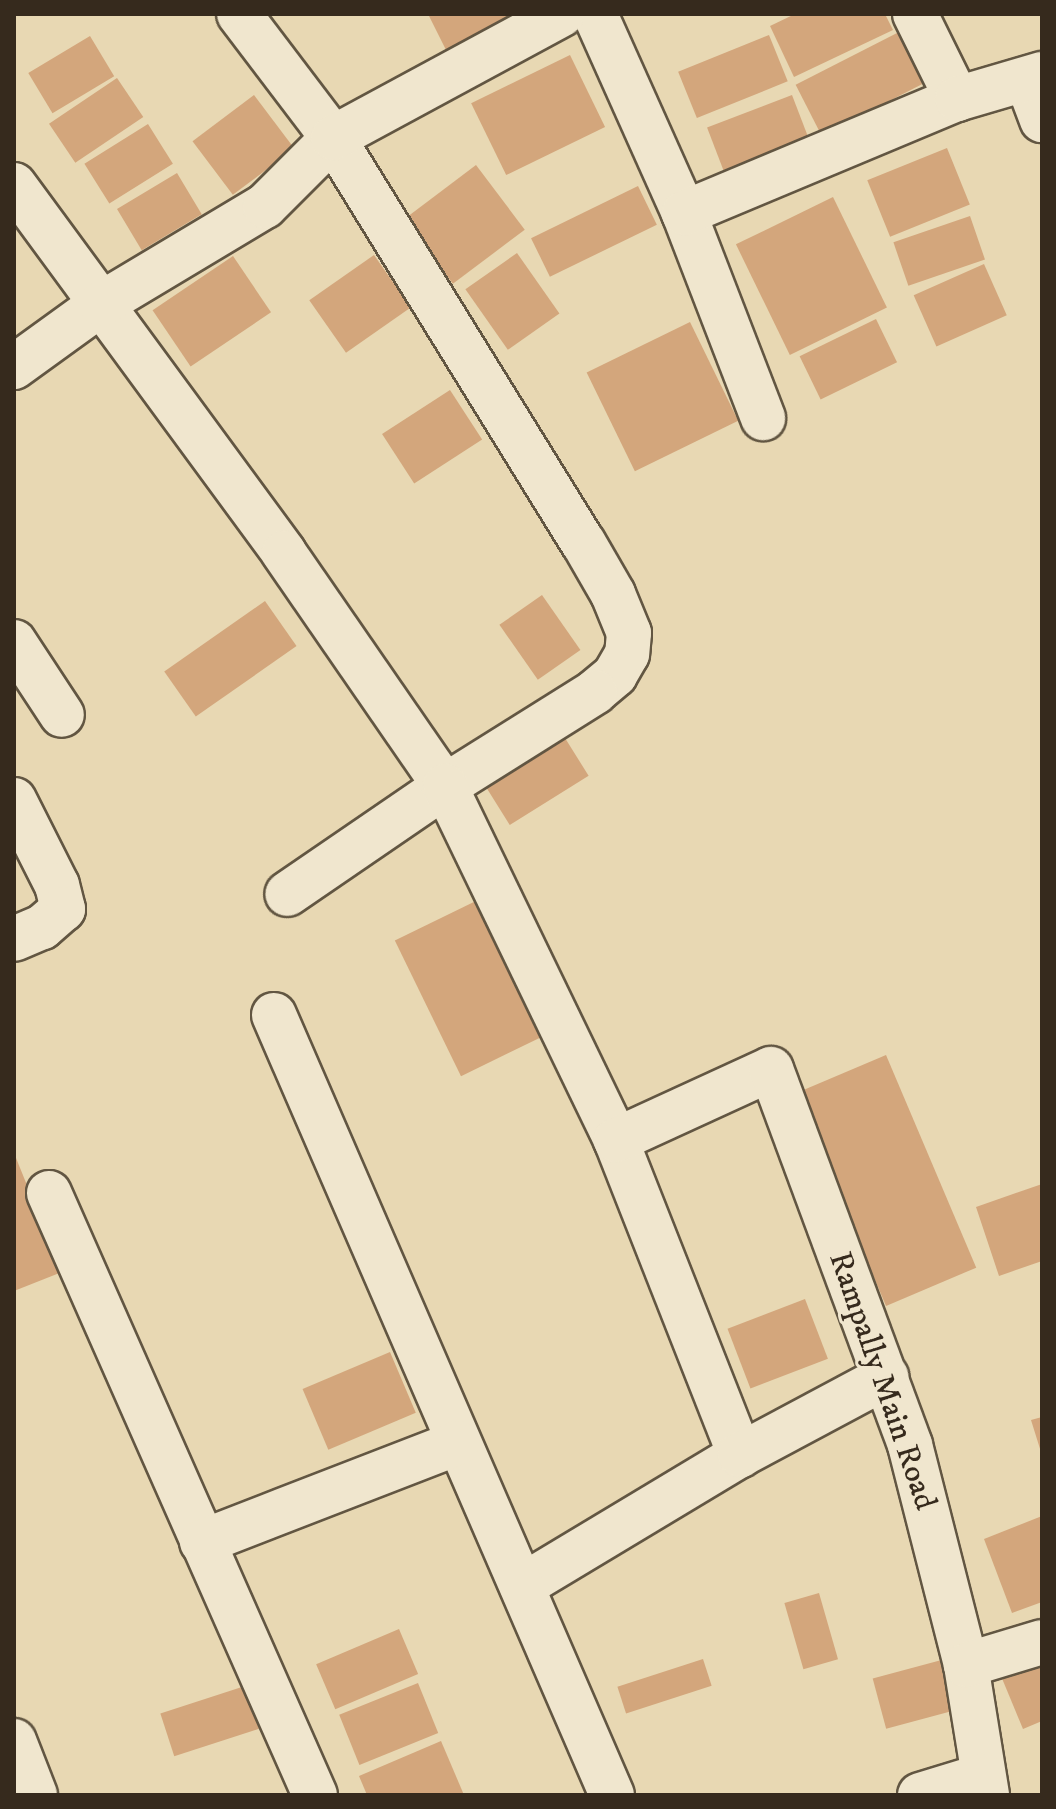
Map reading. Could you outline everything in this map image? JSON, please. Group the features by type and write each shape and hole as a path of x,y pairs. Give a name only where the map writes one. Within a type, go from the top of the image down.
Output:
{"street":[{"path":"239,14 333,138 583,542 613,594 629,633 627,654 615,675 595,692 445,786 287,894"},
{"path":"14,367 101,304 265,206 333,138 562,14"},
{"path":"595,14 684,213 763,418"},
{"path":"915,14 957,99"},
{"path":"684,213 957,99 1037,91"},
{"path":"14,185 284,553 445,786 616,1140 740,1455"},
{"path":"14,642 62,715"},
{"path":"14,800 57,885 63,909 42,927 14,939"},
{"path":"274,1015 612,1795"},
{"name":"Rampally Main Road","path":"616,1140 771,1069 910,1445 966,1665 984,1785"},
{"path":"49,1193 315,1795"},
{"path":"522,1586 740,1455 886,1377"},
{"path":"202,1542 457,1443"},
{"path":"966,1665 1042,1642"},
{"path":"14,1741 35,1795"},
{"path":"920,1795 984,1785"}],"building":[{"path":"428,14 524,14 447,52"},
{"path":"795,14 885,14 893,30 794,77 770,26"},
{"path":"899,32 925,83 822,135 796,85"},
{"path":"769,35 788,81 697,118 678,72"},
{"path":"90,36 114,76 52,113 28,73"},
{"path":"570,55 605,127 506,175 471,103"},
{"path":"117,78 143,117 75,163 49,124"},
{"path":"254,95 294,149 233,195 193,141"},
{"path":"792,95 811,144 726,177 707,128"},
{"path":"148,124 173,164 109,204 84,164"},
{"path":"947,148 970,205 890,237 867,180"},
{"path":"476,165 525,230 453,284 404,219"},
{"path":"177,173 202,214 142,250 117,209"},
{"path":"638,186 657,225 550,277 531,238"},
{"path":"833,197 887,308 790,355 736,244"},
{"path":"970,216 985,259 908,286 893,242"},
{"path":"517,253 559,314 508,350 465,289"},
{"path":"374,255 411,307 346,353 309,300"},
{"path":"233,256 271,312 191,367 153,310"},
{"path":"984,264 1007,315 936,346 914,295"},
{"path":"876,319 897,362 821,399 800,356"},
{"path":"690,322 738,421 635,471 587,372"},
{"path":"450,390 482,439 414,484 382,434"},
{"path":"542,595 580,650 538,680 499,625"},
{"path":"265,601 297,646 196,717 164,672"},
{"path":"560,730 589,776 510,825 481,779"},
{"path":"482,898 548,1034 461,1076 395,941"},
{"path":"886,1055 976,1268 886,1306 796,1093"},
{"path":"14,1153 62,1272 14,1291"},
{"path":"1042,1184 1042,1261 999,1276 976,1207"},
{"path":"805,1299 828,1359 750,1388 728,1329"},
{"path":"390,1352 416,1413 328,1450 303,1389"},
{"path":"1042,1417 1042,1452 1041,1452 1031,1420"},
{"path":"1042,1516 1042,1602 1012,1613 984,1539"},
{"path":"819,1593 838,1659 803,1669 784,1603"},
{"path":"399,1629 418,1674 335,1709 316,1664"},
{"path":"949,1658 962,1708 886,1729 873,1678"},
{"path":"703,1659 712,1686 626,1713 617,1687"},
{"path":"1042,1659 1042,1721 1023,1729 1001,1676"},
{"path":"418,1683 438,1733 359,1765 339,1715"},
{"path":"245,1686 259,1729 174,1756 160,1714"},
{"path":"441,1741 464,1795 367,1795 359,1776"}]}
